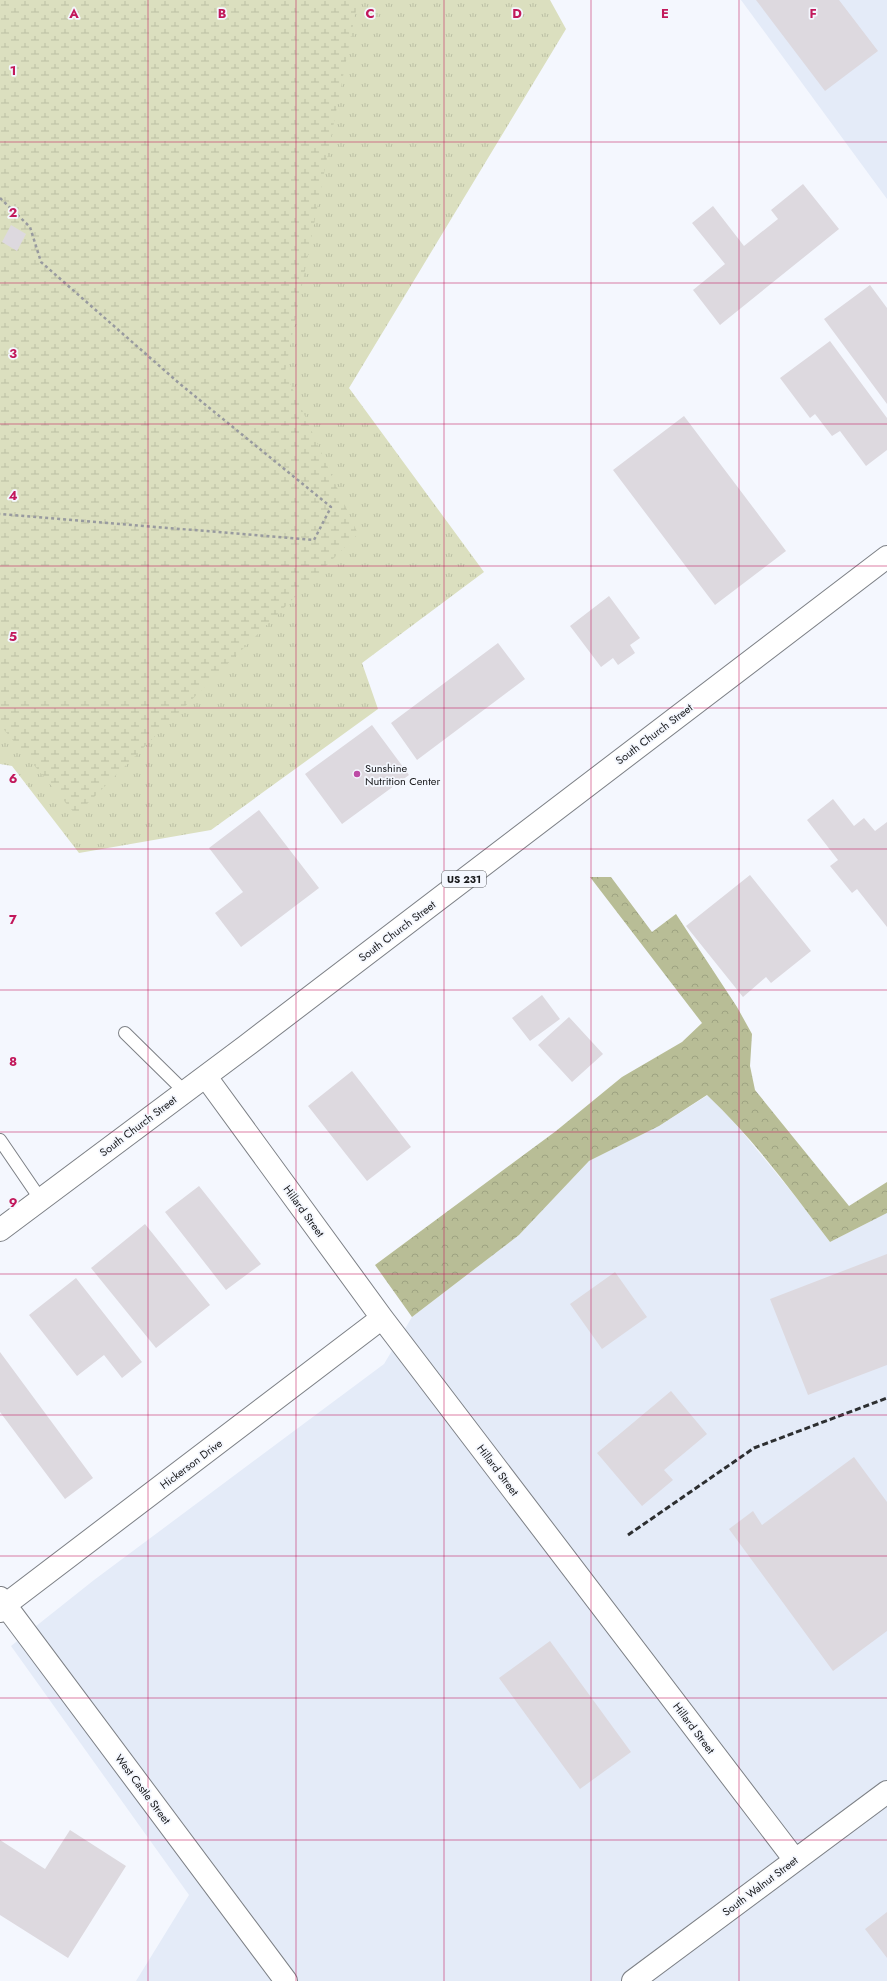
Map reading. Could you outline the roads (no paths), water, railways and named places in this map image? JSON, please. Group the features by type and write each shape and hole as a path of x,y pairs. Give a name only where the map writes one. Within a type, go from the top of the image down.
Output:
{"street":[{"name":"South Church Street","path":"0,1230 184,1091 206,1077 887,557"},
{"name":"Hillard Street","path":"206,1077 382,1318 795,1860"},
{"name":"Hickerson Drive","path":"2,1605 382,1318"},
{"name":"West Castle Street","path":"2,1605 286,1981"},
{"name":"South Walnut Street","path":"633,1981 887,1792"}],"lane":[{"path":"125,1033 184,1091"},
{"path":"0,1140 41,1200"}],"railway":[{"path":"628,1535 754,1448 887,1398"}],"place":[{"name":"Sunshine Nutrition Center","path":"357,774"}]}
